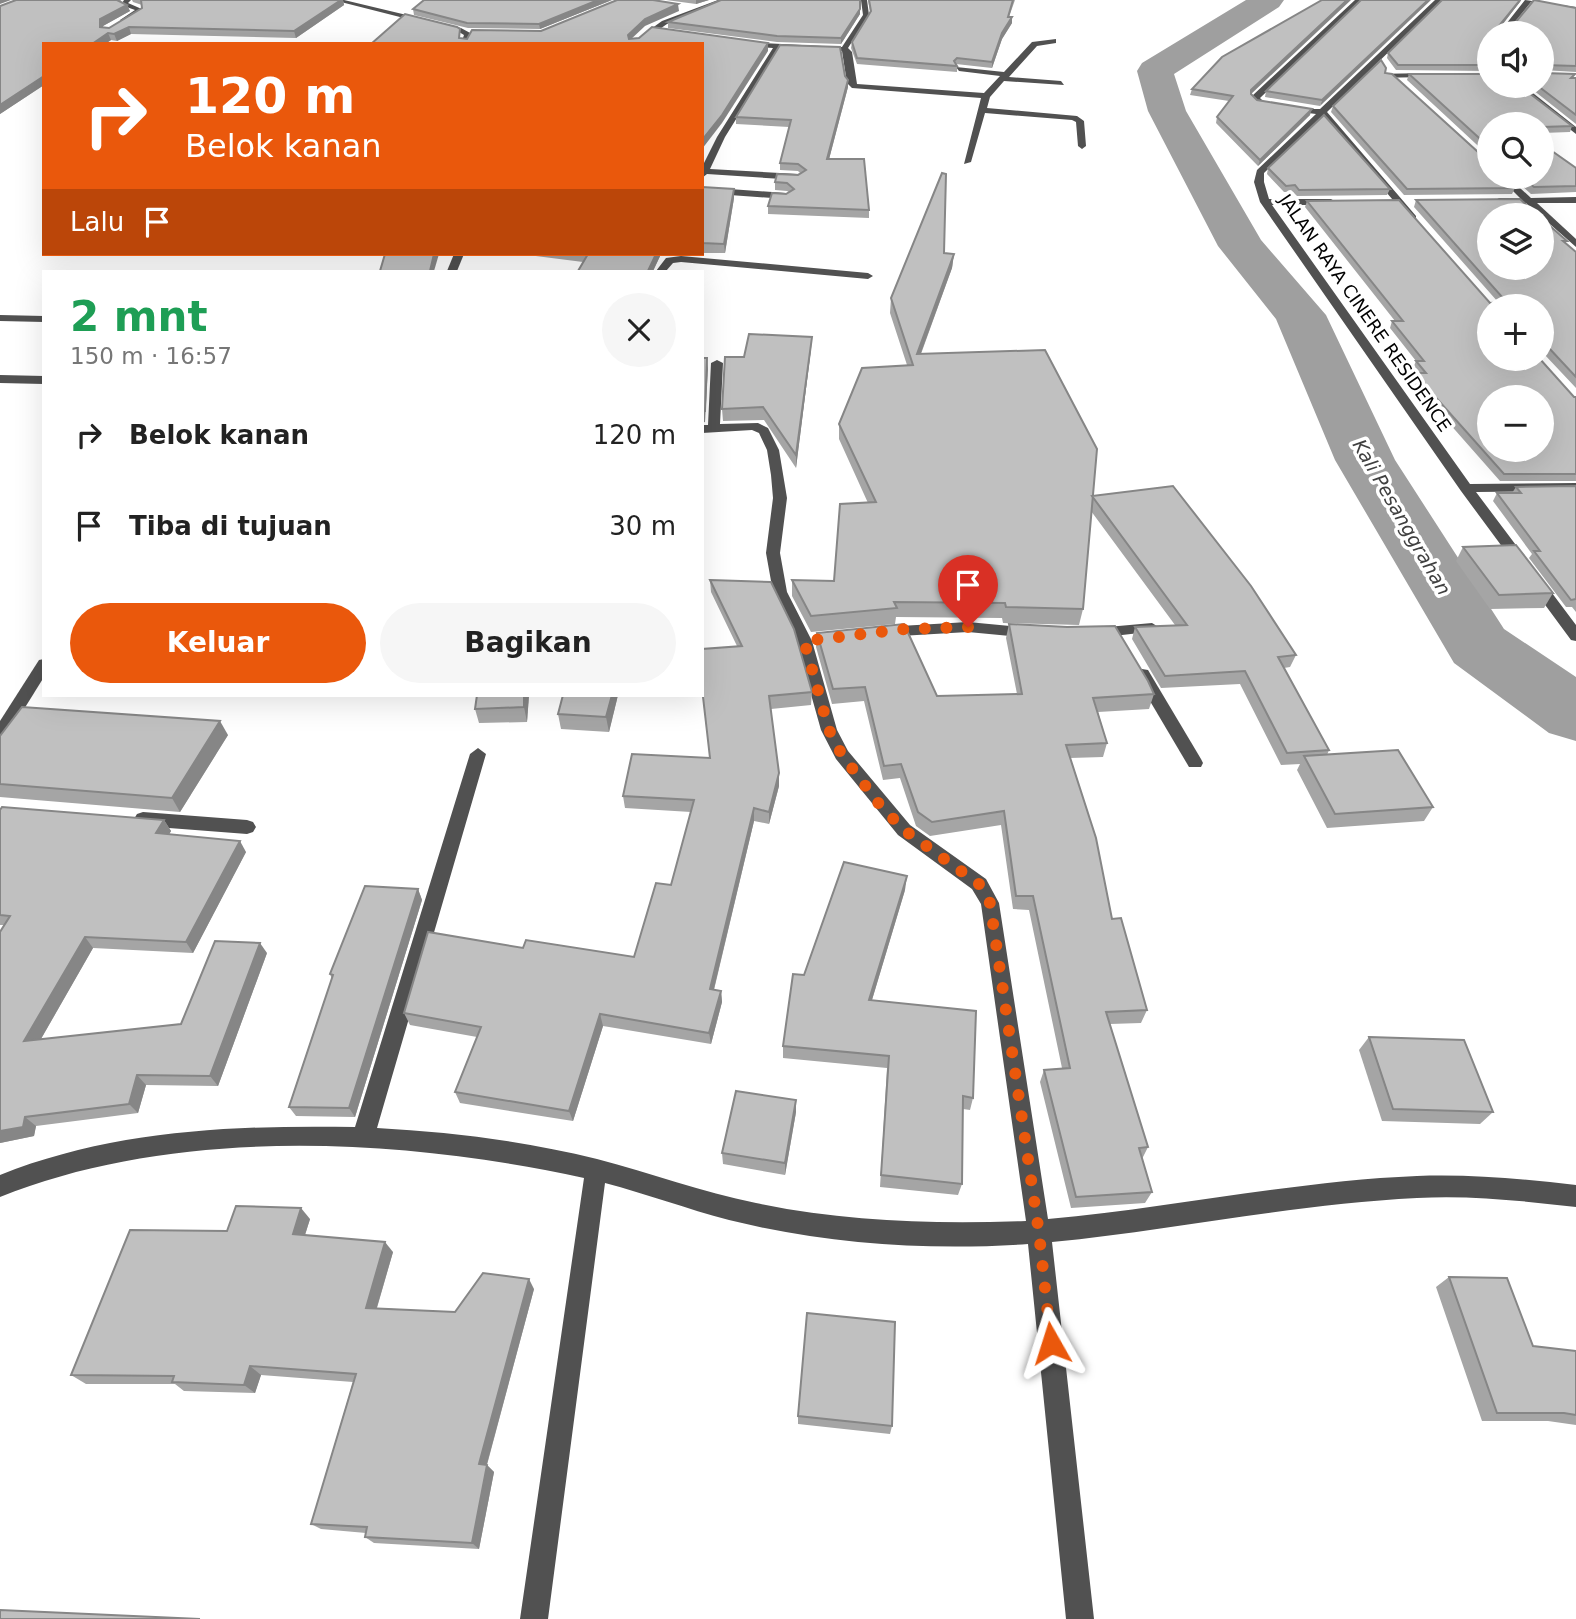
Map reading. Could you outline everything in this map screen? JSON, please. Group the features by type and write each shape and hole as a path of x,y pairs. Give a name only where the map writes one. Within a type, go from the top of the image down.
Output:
{"street":[{"path":"118,24 141,10 123,4 128,0"},
{"path":"336,0 468,33 480,33"},
{"path":"635,42 650,30 724,0"},
{"path":"844,49 866,15 864,0"},
{"path":"1285,107 1261,104 1255,98 1359,0"},
{"name":"JALAN RAYA CINERE RESIDENCE","path":"1438,0 1260,172 1259,182 1265,202 1466,488 1576,636"},
{"path":"1512,21 1529,0 1576,9"},
{"path":"673,5 698,9"},
{"path":"650,30 668,34"},
{"path":"466,42 468,33"},
{"path":"967,162 986,96 1035,44 1053,41"},
{"path":"740,44 844,49 848,52 852,83 855,86 986,96"},
{"path":"704,171 721,136 744,104 777,47"},
{"path":"1379,58 1402,84"},
{"path":"959,69 1061,83"},
{"path":"1360,76 1434,75"},
{"path":"1534,98 1576,131"},
{"path":"1298,109 1322,112 1424,230"},
{"path":"983,110 1074,118 1080,121 1082,146"},
{"path":"704,173 798,177"},
{"path":"1517,189 1576,244"},
{"path":"704,190 786,196"},
{"path":"1490,201 1576,200"},
{"path":"1385,201 1412,201"},
{"path":"1265,202 1345,202"},
{"path":"662,270 670,260 681,259 868,276"},
{"path":"0,318 42,319"},
{"path":"717,363 708,428 754,426 764,431 773,450 780,498 773,553 780,592 810,640 829,730 842,755 879,804 904,830 979,884 990,903 1039,1233 1080,1619"},
{"path":"0,379 42,380"},
{"path":"0,387 19,380"},
{"path":"1466,488 1576,487"},
{"path":"867,634 968,627 1047,634"},
{"path":"1080,634 1124,644 1152,628"},
{"path":"1124,644 1195,763"},
{"path":"0,734 42,667"},
{"path":"363,1137 478,754"},
{"path":"123,818 247,827"},
{"path":"0,1186 21,1177 104,1155 165,1144 244,1138 363,1137 426,1139 487,1147 596,1170 732,1209 813,1224 887,1232 1039,1233 1388,1188 1443,1186 1576,1196"},
{"path":"534,1619 596,1170"}],"building":[{"path":"16,0 117,0 127,5 100,19 100,27 109,28 142,8 141,0 341,0 294,31 129,27 114,34 108,33 95,42 42,42 42,77 0,105 0,6"},
{"path":"424,0 598,0 539,24 467,23 413,9"},
{"path":"617,0 653,0 678,4 645,19 628,35 629,39 639,38 652,27 768,43 722,115 704,138 704,42 373,42 405,14 457,27 460,29 459,38 467,39 472,30 541,31"},
{"path":"721,0 860,0 860,9 841,38 777,36 668,22"},
{"path":"869,0 1013,0 1008,17 1012,17 1002,33 992,62 957,58 954,61 957,66 857,58 852,42 871,11"},
{"path":"1322,0 1347,0 1251,90 1257,100 1312,109 1260,160 1217,117 1233,96 1192,89 1222,57"},
{"path":"1361,0 1428,0 1322,100 1266,91"},
{"path":"1442,0 1520,0 1503,21 1477,21 1477,65 1398,65 1388,53"},
{"path":"1534,0 1576,8 1576,66 1554,65 1554,21 1517,21"},
{"path":"780,45 840,47 848,80 827,159 864,159 869,210 768,206 772,193 786,194 794,189 787,183 775,182 777,174 798,175 806,170 798,164 780,163 791,120 736,117"},
{"path":"1381,60 1386,68 1385,73 1392,74 1477,151 1477,188 1407,189 1333,106"},
{"path":"1554,73 1575,74 1571,78 1576,78 1576,115 1554,98"},
{"path":"1409,74 1477,74 1477,98 1536,98 1554,112 1477,112 1477,136"},
{"path":"1554,112 1572,126 1554,127"},
{"path":"1324,115 1390,189 1299,190 1295,185 1286,186 1268,168"},
{"path":"1554,152 1576,168 1576,186 1554,187"},
{"path":"942,173 946,174 944,253 954,254 917,354 1045,350 1097,449 1083,609 1006,607 1005,603 894,602 897,608 811,616 792,580 834,581 840,504 876,502 839,424 862,368 913,365 891,298"},
{"path":"704,187 734,189 724,244 704,243"},
{"path":"1520,199 1524,203 1477,203 1477,269 1416,200"},
{"path":"1399,200 1482,294 1477,294 1477,371 1551,371 1576,397 1576,474 1504,474 1493,462 1554,462 1554,385 1477,385 1477,444 1414,373 1426,373 1416,361 1424,361 1392,321 1403,321 1307,201"},
{"path":"1554,230 1567,241 1563,241 1576,252 1576,377 1554,353 1554,294 1499,294 1487,280 1554,280"},
{"path":"384,256 434,256 430,270 380,270"},
{"path":"587,256 655,256 648,270 579,270"},
{"path":"749,334 812,337 796,455 763,407 722,409 725,357 744,357"},
{"path":"704,358 707,358 705,411"},
{"path":"1173,486 1251,586 1296,655 1278,657 1329,750 1287,753 1245,671 1165,676 1135,627 1187,625 1092,496"},
{"path":"1576,486 1576,599 1571,600 1534,551 1540,551 1497,493 1521,493 1516,487"},
{"path":"1516,545 1553,593 1499,595 1463,547"},
{"path":"710,580 771,582 794,629 812,692 769,696 779,773 769,812 754,808 710,989 721,991 709,1033 600,1014 569,1111 455,1092 481,1027 404,1013 428,932 523,948 526,940 634,957 656,883 671,885 694,800 623,796 632,754 710,758 703,697 704,649 742,646"},
{"path":"904,624 937,696 1022,694 1009,624 1115,626 1154,694 1093,698 1107,743 1066,745 1096,838 1112,919 1121,918 1147,1010 1106,1012 1148,1147 1139,1148 1152,1192 1076,1197 1044,1070 1070,1068 1033,896 1016,896 1004,811 932,822 918,812 901,764 884,766 865,687 833,689 817,633"},
{"path":"477,697 524,697 524,707 475,709"},
{"path":"562,697 611,697 606,717 558,714"},
{"path":"22,707 220,721 172,798 0,784 0,736"},
{"path":"1398,750 1433,807 1335,814 1304,756"},
{"path":"2,807 164,820 156,833 240,841 186,942 85,937 24,1041 181,1024 215,941 260,943 210,1076 137,1075 129,1104 25,1117 23,1127 0,1131 0,932 10,916 0,915"},
{"path":"844,862 907,876 869,1000 976,1011 973,1098 963,1096 962,1184 881,1175 889,1056 783,1046 793,974 804,975"},
{"path":"365,886 418,889 349,1108 289,1107 333,975 330,974"},
{"path":"1369,1037 1464,1040 1493,1112 1393,1109"},
{"path":"736,1091 796,1100 785,1163 722,1153"},
{"path":"236,1206 301,1208 293,1234 385,1242 366,1308 455,1312 483,1273 529,1279 479,1464 487,1465 472,1543 365,1537 367,1527 311,1524 356,1374 250,1366 244,1385 172,1382 174,1376 71,1375 130,1230 227,1231"},
{"path":"1449,1277 1507,1278 1533,1346 1576,1351 1576,1415 1497,1413"},
{"path":"807,1313 895,1322 892,1426 798,1416"},
{"path":"0,1610 200,1619 0,1619"}],"waterway":[{"name":"Kali Pesanggrahan","path":"1268,0 1155,71 1167,111 1241,246 1300,315 1365,460 1479,646 1576,714"}],"route":[{"path":"968,627 906,629 804,641 829,730 842,755 879,804 904,830 979,884 990,903 1039,1233 1051,1343"}]}
